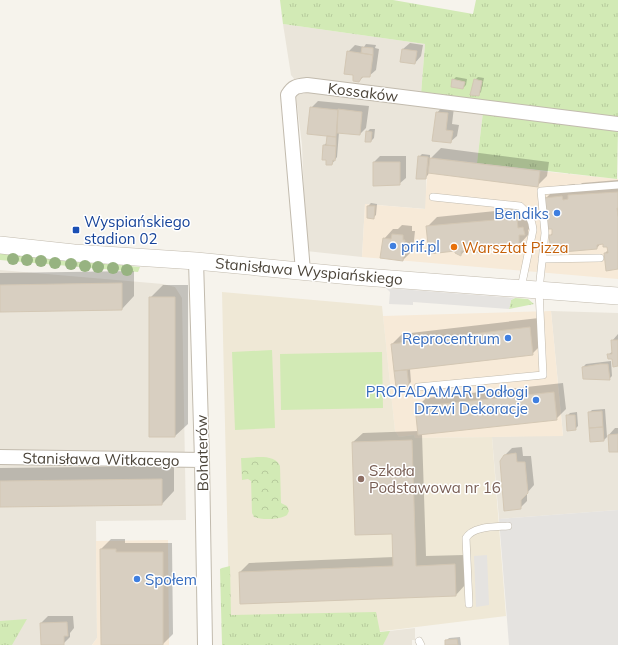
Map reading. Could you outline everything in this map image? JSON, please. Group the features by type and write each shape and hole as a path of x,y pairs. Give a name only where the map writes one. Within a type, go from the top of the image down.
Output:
{"street":[{"name":"Kossaków","path":"303,271 288,95 291,89 298,86 307,85 618,124"},
{"name":"Stanisława Wyspiańskiego","path":"0,245 74,253 196,261 618,296"},
{"name":"Bohaterów","path":"196,261 206,645"},
{"name":"Stanisława Witkacego","path":"0,457 202,460"}],"lane":[{"path":"418,387 543,375 539,290 545,233 541,191 618,185"},
{"path":"433,197 520,206 527,212 532,221 533,230 521,289"},
{"path":"542,259 600,258"},
{"path":"469,604 466,538 472,532 477,530 508,526"}],"shaded area":[{"path":"283,24 425,44 421,94 295,80 291,75"},
{"path":"300,90 483,112 477,163 428,157 426,209 365,204 362,257 306,251 302,145 296,96"},
{"path":"428,157 618,179 618,279 362,257 365,204 425,209"},
{"path":"0,270 163,284 175,287 182,298 186,520 96,521 97,638 92,645 0,645"},
{"path":"386,288 515,298 511,300 509,309 413,302 413,305 389,304 390,292"},
{"name":"Szkoła Podstawowa nr 16","path":"222,292 382,306 395,431 399,437 414,435 415,438 492,437 506,616 270,645 230,645"},
{"path":"551,311 618,313 618,510 499,519 492,437 563,435"},
{"path":"551,311 563,436 415,438 414,435 399,437 395,431 383,316"},
{"path":"618,510 618,645 509,645 499,519"},
{"path":"168,540 169,645 92,645 97,638 96,541"},
{"path":"487,555 489,605 476,607 474,556"},
{"path":"415,628 415,640 412,640 412,645 270,645"}],"green space":[{"path":"280,0 393,0 473,14 476,0 618,0 618,120 421,94 425,44 283,24"},
{"path":"483,112 618,128 617,179 477,163"},
{"path":"0,253 140,267 138,272 0,260"},
{"path":"515,298 528,299 534,304 509,309 511,300"},
{"path":"272,350 275,428 235,430 232,352"},
{"path":"382,352 383,408 281,410 280,354"},
{"path":"263,457 273,459 277,462 280,466 281,503 287,506 289,511 287,515 280,518 270,519 254,517 252,513 251,481 248,479 242,480 241,458"},
{"path":"230,566 231,615 376,612 380,632 390,631 383,645 222,645 220,569"},
{"path":"27,619 12,645 0,645 0,621"}],"building":[{"path":"362,47 373,48 373,55 361,53"},
{"path":"402,49 417,51 415,64 400,62"},
{"path":"347,51 373,55 370,77 362,77 359,82 353,81 353,75 344,74"},
{"path":"452,79 465,82 463,89 451,87"},
{"path":"474,79 482,81 479,96 470,95"},
{"path":"310,107 338,110 336,137 307,134"},
{"path":"338,109 362,112 360,135 337,133"},
{"path":"436,112 448,113 446,130 453,131 451,143 432,141"},
{"path":"366,131 372,132 371,142 365,142"},
{"path":"327,136 336,137 336,146 326,145"},
{"path":"323,145 336,146 335,161 333,160 332,165 326,165 326,160 322,160"},
{"path":"418,156 428,157 426,179 416,179"},
{"path":"430,158 540,171 538,187 428,173"},
{"path":"373,162 400,162 400,185 373,186"},
{"path":"618,192 618,269 606,271 604,253 608,253 607,247 603,247 603,244 597,245 597,249 551,253 549,235 552,235 552,229 548,229 544,198 562,196 563,200 568,199 568,195"},
{"path":"367,206 375,206 374,219 367,218"},
{"path":"517,218 518,228 523,227 525,235 519,235 519,245 480,249 481,254 473,250 461,251 461,256 455,253 455,251 429,254 426,226"},
{"name":"prif.pl","path":"392,234 403,235 403,240 405,240 403,261 380,258 383,238 391,239"},
{"path":"122,283 122,310 0,312 0,285"},
{"path":"149,297 175,297 175,437 149,437"},
{"path":"530,327 533,355 394,371 391,344"},
{"path":"611,340 618,340 618,366 613,367 612,359 608,359 607,354 612,354"},
{"path":"608,364 610,380 583,379 582,367"},
{"path":"407,370 409,386 396,387 394,371"},
{"path":"554,392 557,420 418,435 415,407"},
{"path":"602,411 603,427 589,428 588,412"},
{"path":"566,415 575,415 576,430 567,431"},
{"path":"603,427 604,441 590,442 589,428"},
{"path":"618,434 618,452 609,452 608,435"},
{"path":"412,440 416,566 455,564 456,596 240,604 239,572 393,566 392,534 355,535 352,442"},
{"path":"516,453 517,462 525,462 528,493 521,500 521,509 504,511 500,461 504,455"},
{"path":"162,479 162,505 0,507 0,481"},
{"path":"100,549 116,549 116,552 163,552 163,645 101,645"},
{"path":"67,622 68,636 64,636 64,645 41,645 40,623"},
{"path":"457,639 458,645 445,645 445,640"}],"place":[{"name":"Bendiks","path":"557,213"},
{"name":"Wyspiańskiego stadion 02","path":"76,230"},
{"name":"prif.pl","path":"393,246"},
{"name":"Warsztat Pizza","path":"454,247"},
{"name":"Reprocentrum","path":"508,338"},
{"name":"PROFADAMAR Podłogi Drzwi Dekoracje","path":"536,400"},
{"name":"Szkoła Podstawowa nr 16","path":"361,479"},
{"name":"Społem","path":"137,579"}]}
